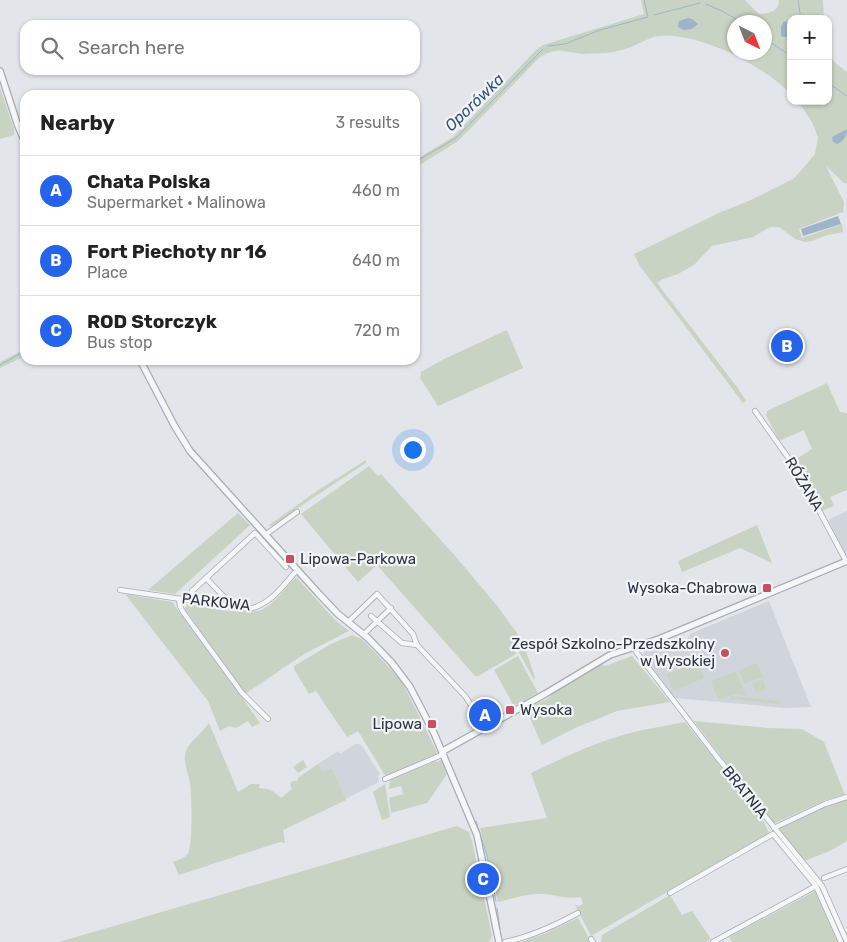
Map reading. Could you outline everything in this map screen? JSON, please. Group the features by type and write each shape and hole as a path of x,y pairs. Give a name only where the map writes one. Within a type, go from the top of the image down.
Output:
{"street":[{"path":"0,71 20,131"},
{"path":"143,365 190,451 333,609 364,634 404,677 444,753 479,840 499,942"},
{"name":"RÓŻANA","path":"754,411 799,473 847,561"},
{"path":"264,534 297,512"},
{"path":"190,600 192,591 255,533 286,567"},
{"path":"385,780 444,753 600,660 634,646 659,639 847,561"},
{"name":"PARKOWA","path":"120,590 242,608 254,608 270,600 297,570"},
{"path":"206,578 228,601"},
{"path":"348,622 377,594 413,634 417,645 465,696 486,727"},
{"path":"180,599 180,606 183,612 242,693 268,719"},
{"path":"364,634 391,608"},
{"path":"371,616 402,643 417,645"},
{"name":"BRATNIA","path":"634,646 637,653 716,757 774,831 822,886 847,942"},
{"path":"670,893 774,831 825,804 847,797"},
{"path":"774,831 816,886 841,942"},
{"path":"824,878 847,869"},
{"path":"713,942 816,886"},
{"path":"505,942 546,930 578,913"}],"shaded area":[{"path":"847,511 847,557 846,557 828,520"},
{"name":"Zespół Szkolno-Przedszkolny w Wysokiej","path":"769,601 811,707 785,708 675,698 643,655 644,651 657,647 659,651 687,641 690,634"},
{"path":"355,744 362,746 380,774 378,775 379,782 345,799 332,768 322,771 318,764 338,751 340,754"}],"green space":[{"path":"641,0 745,0 759,14 775,9 779,4 779,0 823,0 824,15 787,15 787,90 744,60 772,60 772,15 727,15 727,52 694,39 660,36 611,52 583,54 556,51 545,54 458,141 420,165 420,157 453,137 543,45 644,14"},
{"path":"832,59 847,72 847,183 844,183 826,166 844,202 843,212 799,229 802,238 842,224 843,232 805,242 795,239 779,227 770,227 753,237 712,246 694,265 657,283 737,387 746,401 743,403 640,266 634,254 793,179 815,154 818,137 812,122 801,105 832,105"},
{"path":"0,88 14,129 14,135 0,139"},
{"path":"507,330 523,368 438,406 420,378 421,372 444,359"},
{"path":"20,352 20,358 0,368 0,362"},
{"path":"827,383 840,412 847,413 847,490 830,497 834,506 822,511 793,461 812,449 804,430 779,441 766,415 767,411"},
{"path":"366,460 366,463 272,526 268,526 317,491"},
{"path":"369,466 378,476 381,474 457,558 498,607 522,640 535,677 534,680 515,645 513,648 516,654 475,676 377,565 358,582 301,514"},
{"path":"238,513 250,525 175,594 148,590"},
{"path":"757,525 772,563 740,548 682,572 678,561"},
{"path":"296,577 336,621 349,631 304,654 245,694 185,609 187,604 239,612 258,611 274,602"},
{"path":"125,594 172,602 260,723 252,727 248,721 236,728 229,726 220,731 208,701"},
{"path":"352,635 362,639 401,680 437,752 436,755 388,776 385,775 358,731 347,737 316,691 309,694 294,666 331,644"},
{"path":"518,656 538,693 514,706 494,670"},
{"path":"632,656 670,702 617,711 575,728 542,745 526,709 549,698 554,692 600,664 605,666"},
{"path":"698,662 704,678 673,691 667,674"},
{"path":"757,663 763,677 744,684 739,670"},
{"path":"736,671 746,695 734,694 718,700 711,681"},
{"path":"763,679 766,689 756,693 752,683"},
{"path":"731,696 780,701 779,704 731,699"},
{"path":"694,721 768,728 802,729 824,742 845,795 826,800 775,823 771,822"},
{"path":"685,722 761,816 769,833 591,936 575,905 583,904 581,897 570,898 533,894 498,902 480,828 547,818 531,773 586,748 628,733"},
{"path":"209,723 238,792 251,784 260,784 259,788 271,790 281,798 292,789 290,784 292,781 297,781 299,777 318,764 322,771 332,768 346,800 283,830 285,843 280,842 179,875 173,862 187,855 191,833 191,789 185,757 191,743"},
{"path":"303,760 307,767 298,773 293,767"},
{"path":"441,760 447,774 427,803 391,813 389,798 403,794 401,786 389,789 390,780"},
{"path":"385,784 390,817 382,820 373,792"},
{"path":"847,800 847,841 830,851 804,861 780,831 780,828 824,807"},
{"path":"457,826 469,832 472,841 492,936 489,942 59,942"},
{"path":"817,890 839,942 732,942 729,937"},
{"path":"670,895 682,915 692,911 711,939 706,942 601,942 602,935"},
{"path":"578,918 591,942 521,942 544,934"}],"water":[{"path":"688,18 698,24 692,29 684,30 678,27 679,21"},
{"path":"784,21 787,22 787,38 781,36 781,26"},
{"path":"847,129 846,136 842,141 837,144 833,142 832,137"},
{"path":"838,216 841,224 803,236 801,229"}],"waterway":[{"name":"Oporówka","path":"548,46 565,44 600,30 648,17 644,0"},
{"path":"798,0 800,15"},
{"name":"Oporówka","path":"654,15 700,3"},
{"name":"Oporówka","path":"706,4 729,15"},
{"name":"Oporówka","path":"772,43 787,53"},
{"name":"Oporówka","path":"420,159 456,138 543,49"},
{"name":"Oporówka","path":"832,86 847,96"},
{"name":"Oporówka","path":"0,365 20,354"},
{"path":"476,821 487,856 496,901"},
{"path":"497,908 500,929"}],"place":[{"name":"Fort Piechoty nr 16","path":"787,346"},
{"name":"Lipowa-Parkowa","path":"290,559"},
{"name":"Wysoka-Chabrowa","path":"767,588"},
{"name":"Zespół Szkolno-Przedszkolny w Wysokiej","path":"725,653"},
{"name":"Wysoka","path":"510,710"},
{"name":"Chata Polska","path":"485,715"},
{"name":"Lipowa","path":"432,724"},
{"name":"ROD Storczyk","path":"483,879"}]}
